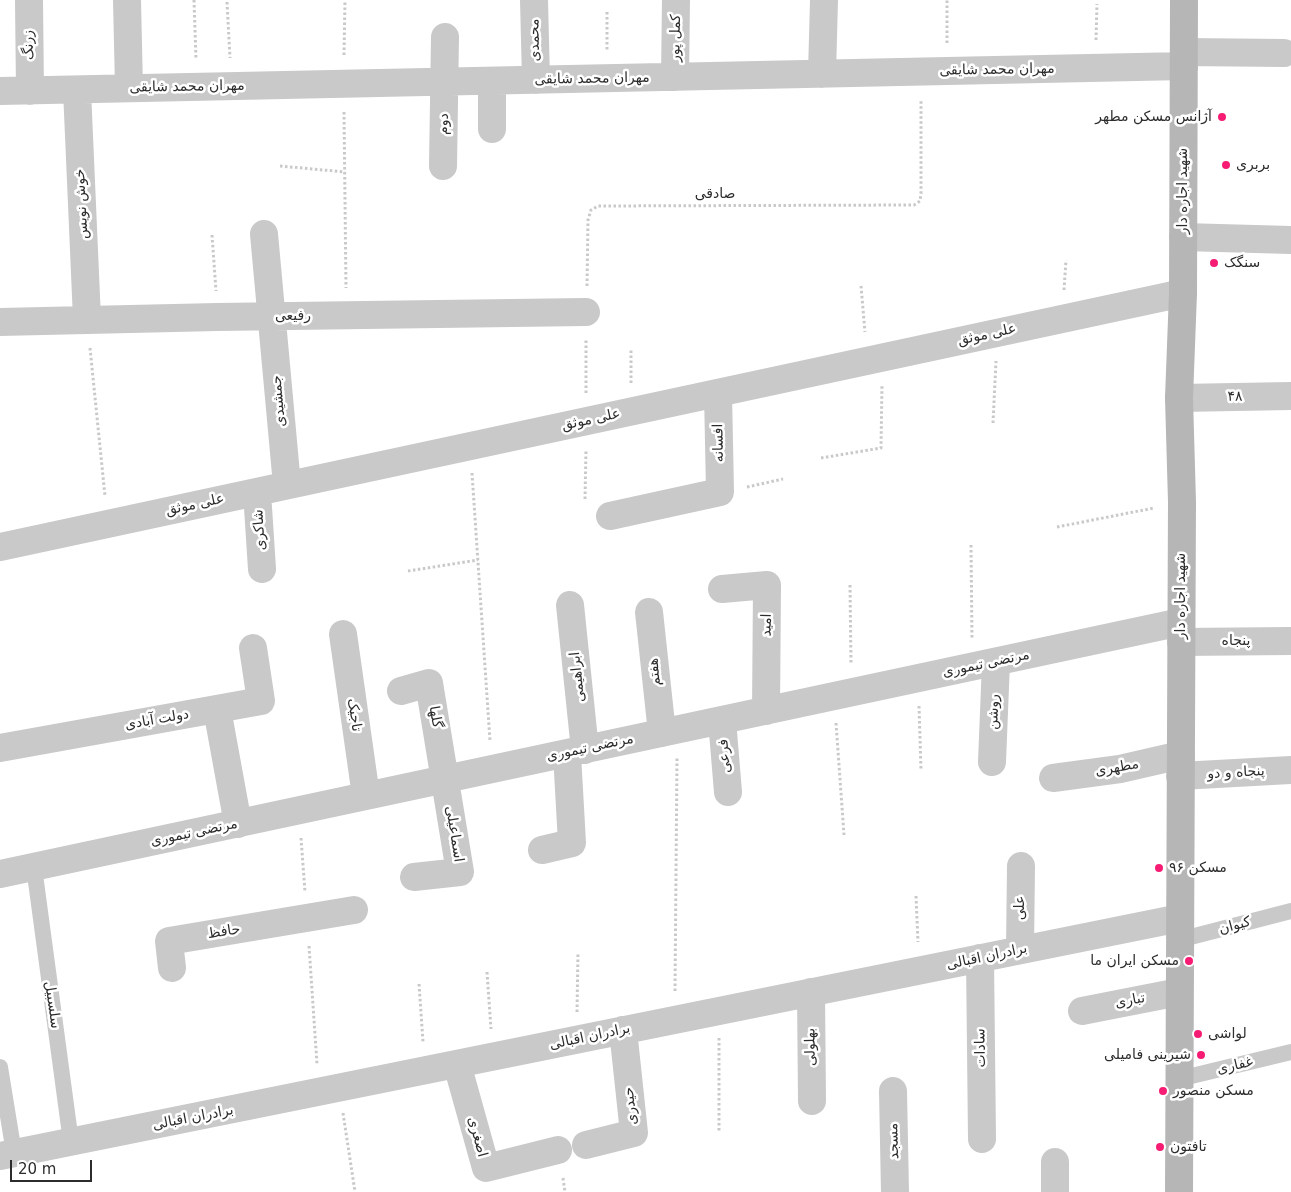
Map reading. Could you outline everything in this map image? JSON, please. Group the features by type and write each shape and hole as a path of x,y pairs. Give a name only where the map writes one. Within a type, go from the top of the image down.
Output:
{"main road":[{"name":"شهید اجاره دار","path":"1179,1192 1182,502 1179,398 1183,293 1184,0"}],"street":[{"name":"زرنگ","path":"29,0 30,90"},
{"path":"126,0 129,88"},
{"name":"محمدی","path":"534,0 536,80"},
{"name":"کمل پور","path":"675,77 676,0"},
{"path":"822,74 824,0"},
{"name":"دوم","path":"443,166 445,38"},
{"name":"مهران محمد شایقی","path":"0,91 1095,68 1184,59 1284,53"},
{"path":"492,81 492,129"},
{"name":"خوش نویس","path":"76,90 87,319"},
{"name":"جمشیدی","path":"264,234 287,486"},
{"path":"1183,237 1291,240"},
{"name":"علی موثق","path":"0,547 1183,293"},
{"name":"رفیعی","path":"0,322 217,316 272,317 586,312"},
{"name":"افسانه","path":"718,393 720,492"},
{"name":"۴۸","path":"1179,398 1291,396"},
{"name":"شاکری","path":"257,492 262,569"},
{"path":"610,516 720,492"},
{"name":"امید","path":"722,589 767,585 766,711"},
{"name":"ابراهیمی","path":"542,850 572,843 576,752 570,605"},
{"name":"هفتم","path":"649,612 669,731"},
{"name":"پنجاه","path":"1181,632 1291,641"},
{"name":"مرتضی تیموری","path":"0,874 984,664 1181,632"},
{"name":"تاجیک","path":"343,634 366,796"},
{"name":"دولت آبادی","path":"0,748 261,700 254,648"},
{"name":"روشن","path":"984,664 992,762"},
{"name":"گلها","path":"401,690 429,682 446,779"},
{"path":"217,709 238,824"},
{"name":"فرعی","path":"722,720 728,792"},
{"name":"پنجاه و دو","path":"1180,765 1291,770"},
{"name":"مطهری","path":"1053,778 1120,769 1180,765"},
{"name":"اسماعیلی","path":"414,877 460,872 446,779"},
{"name":"علی","path":"1020,866 1020,950"},
{"path":"307,918 354,910"},
{"name":"حافظ","path":"172,968 169,941 307,918"},
{"name":"برادران اقبالی","path":"7,1155 1020,950 1180,929"},
{"name":"سادات","path":"980,958 982,1139"},
{"name":"بهلولی","path":"811,992 812,1101"},
{"name":"تباری","path":"1082,1011 1179,992"},
{"name":"حیدری","path":"586,1145 634,1133 623,1030"},
{"name":"اصغری","path":"457,1064 486,1168 558,1150"},
{"name":"مسجد","path":"892,1091 895,1192"},
{"path":"1055,1162 1055,1192"}],"lane":[{"name":"سلسبیل","path":"34,867 71,1142"},
{"name":"کیوان","path":"1180,929 1291,911"},
{"name":"غفاری","path":"1179,1079 1291,1052"},
{"path":"0,1067 7,1155"}],"path":[{"path":"194,0 197,87"},
{"path":"344,0 347,316"},
{"path":"934,71 947,0"},
{"path":"227,2 231,86"},
{"path":"1095,68 1097,4"},
{"path":"606,12 608,78"},
{"name":"صادقی","path":"585,500 586,312 588,220 591,210 598,206 914,205 920,201 934,71"},
{"path":"280,166 345,172"},
{"path":"212,235 217,316"},
{"path":"821,458 881,448 875,359 861,286"},
{"path":"87,319 108,524"},
{"path":"993,423 997,333"},
{"path":"470,446 492,770"},
{"path":"720,492 783,479"},
{"path":"1057,527 1182,502"},
{"path":"972,545 984,664"},
{"path":"408,571 478,560"},
{"path":"844,835 843,694 850,585"},
{"path":"919,678 921,770"},
{"path":"669,731 675,1020"},
{"path":"299,811 307,918 329,1090 355,1192"},
{"path":"916,896 919,971"},
{"path":"576,1040 578,952"},
{"path":"487,972 494,1057"},
{"path":"419,984 425,1070"},
{"path":"718,1011 720,1132"}],"place":[{"name":"آژانس مسکن مطهر","path":"1222,117"},
{"name":"بربری","path":"1226,165"},
{"name":"سنگک","path":"1214,263"},
{"name":"مسکن ۹۶","path":"1159,868"},
{"name":"مسکن ایران ما","path":"1189,961"},
{"name":"لواشی","path":"1198,1034"},
{"name":"شیرینی فامیلی","path":"1201,1055"},
{"name":"مسکن منصور","path":"1163,1091"},
{"name":"تافتون","path":"1160,1147"}]}
